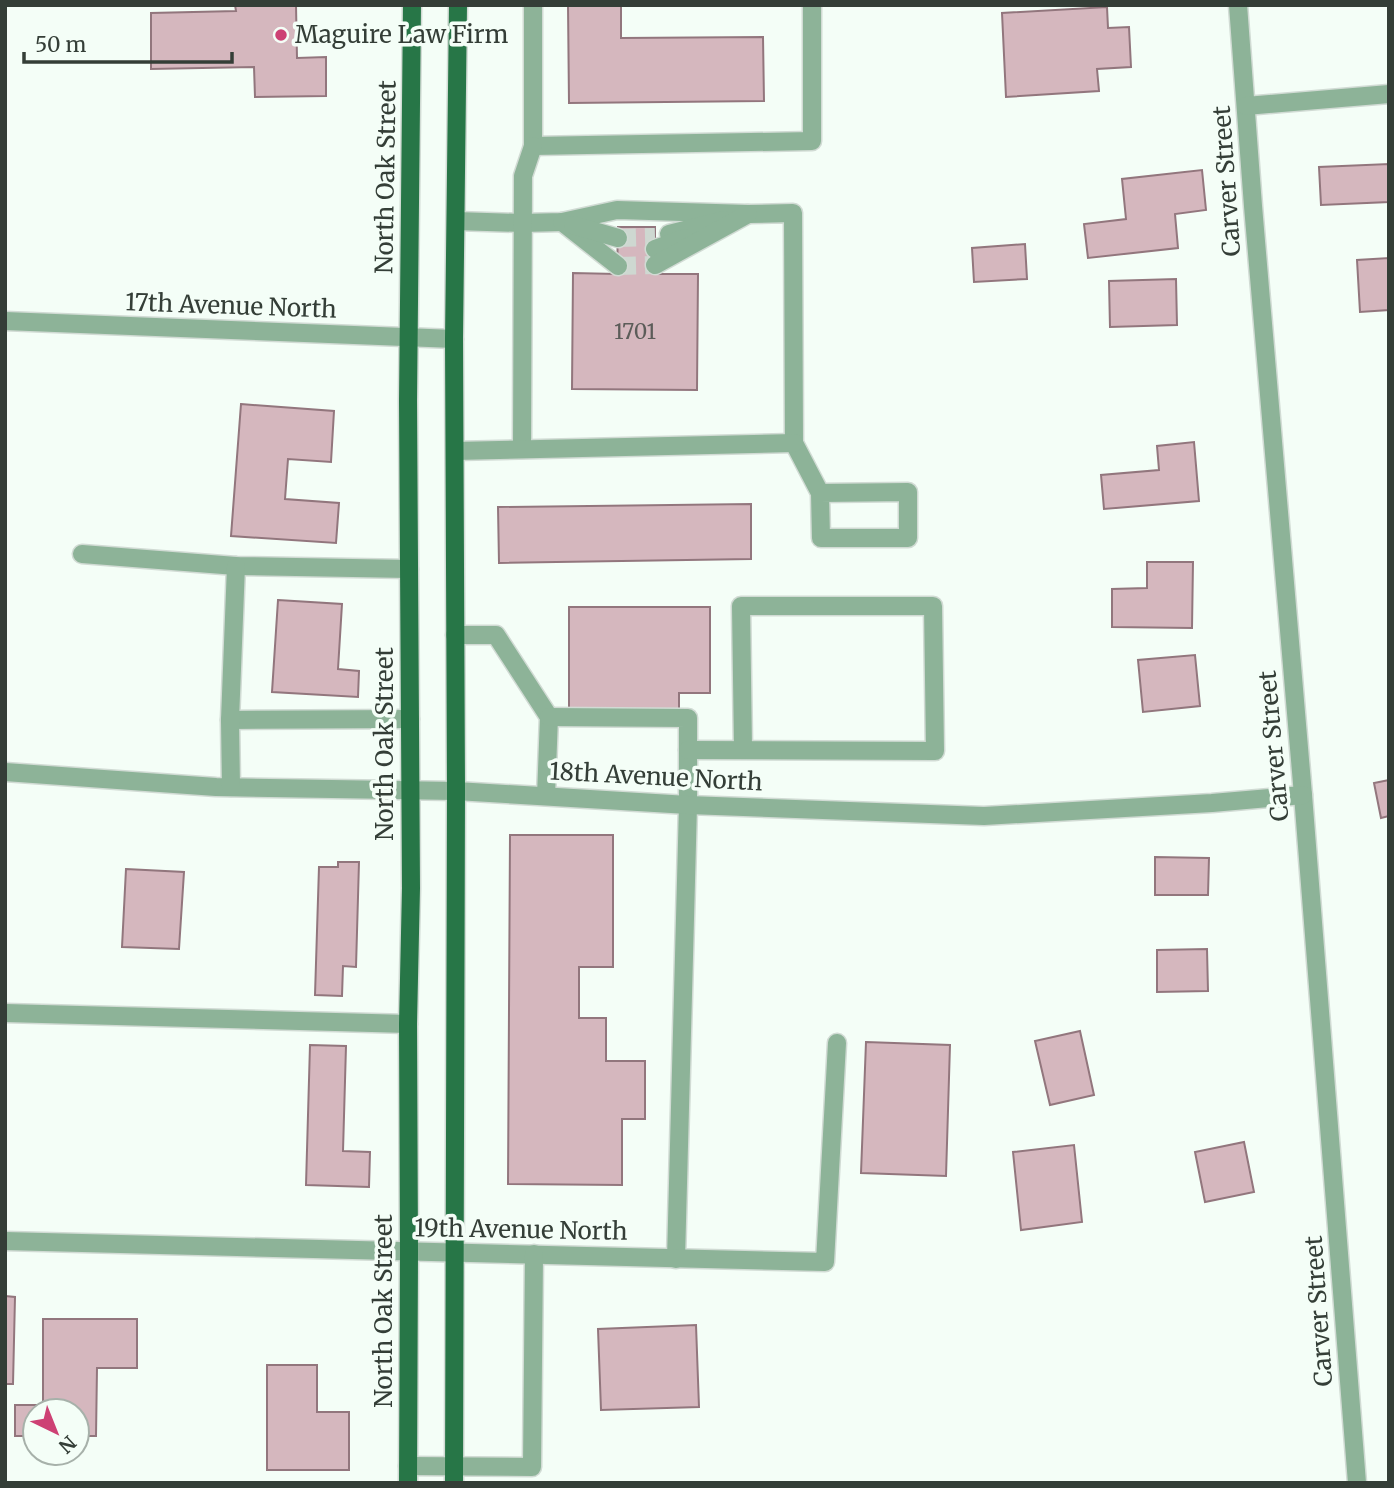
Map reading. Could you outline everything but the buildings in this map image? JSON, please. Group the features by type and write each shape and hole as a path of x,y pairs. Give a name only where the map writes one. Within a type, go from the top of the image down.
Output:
{"main road":[{"name":"North Oak Street","path":"408,1475 412,5"},
{"path":"454,1475 454,340 458,5"}],"street":[{"path":"522,449 523,176 533,146 533,5"},
{"path":"533,146 812,141 813,5"},
{"name":"Carver Street","path":"1238,5 1252,206 1304,795 1357,1483"},
{"path":"1246,106 1389,94"},
{"path":"456,221 562,222 617,210 793,213 794,443 820,493 821,538 908,538 908,492 820,493"},
{"path":"748,214 655,250 748,214"},
{"path":"562,222 618,252 562,222"},
{"name":"17th Avenue North","path":"5,321 454,340"},
{"path":"455,451 794,443"},
{"path":"82,554 236,566 409,569"},
{"path":"231,787 230,720 236,566"},
{"path":"688,750 935,751 933,606 741,606 743,749"},
{"path":"455,635 496,635 549,717 546,796"},
{"path":"549,717 688,718 676,1259"},
{"path":"230,720 410,719"},
{"name":"18th Avenue North","path":"5,772 231,787 456,791 688,805 984,816 1304,795"},
{"path":"5,1013 408,1024"},
{"name":"19th Avenue North","path":"5,1241 825,1262 837,1043"},
{"path":"408,1475 454,1475 532,1466 534,1254"}],"tunnel":[{"path":"618,238 655,237"},
{"path":"618,266 655,265"}],"place":[{"name":"Maguire Law Firm","path":"281,35"}]}
